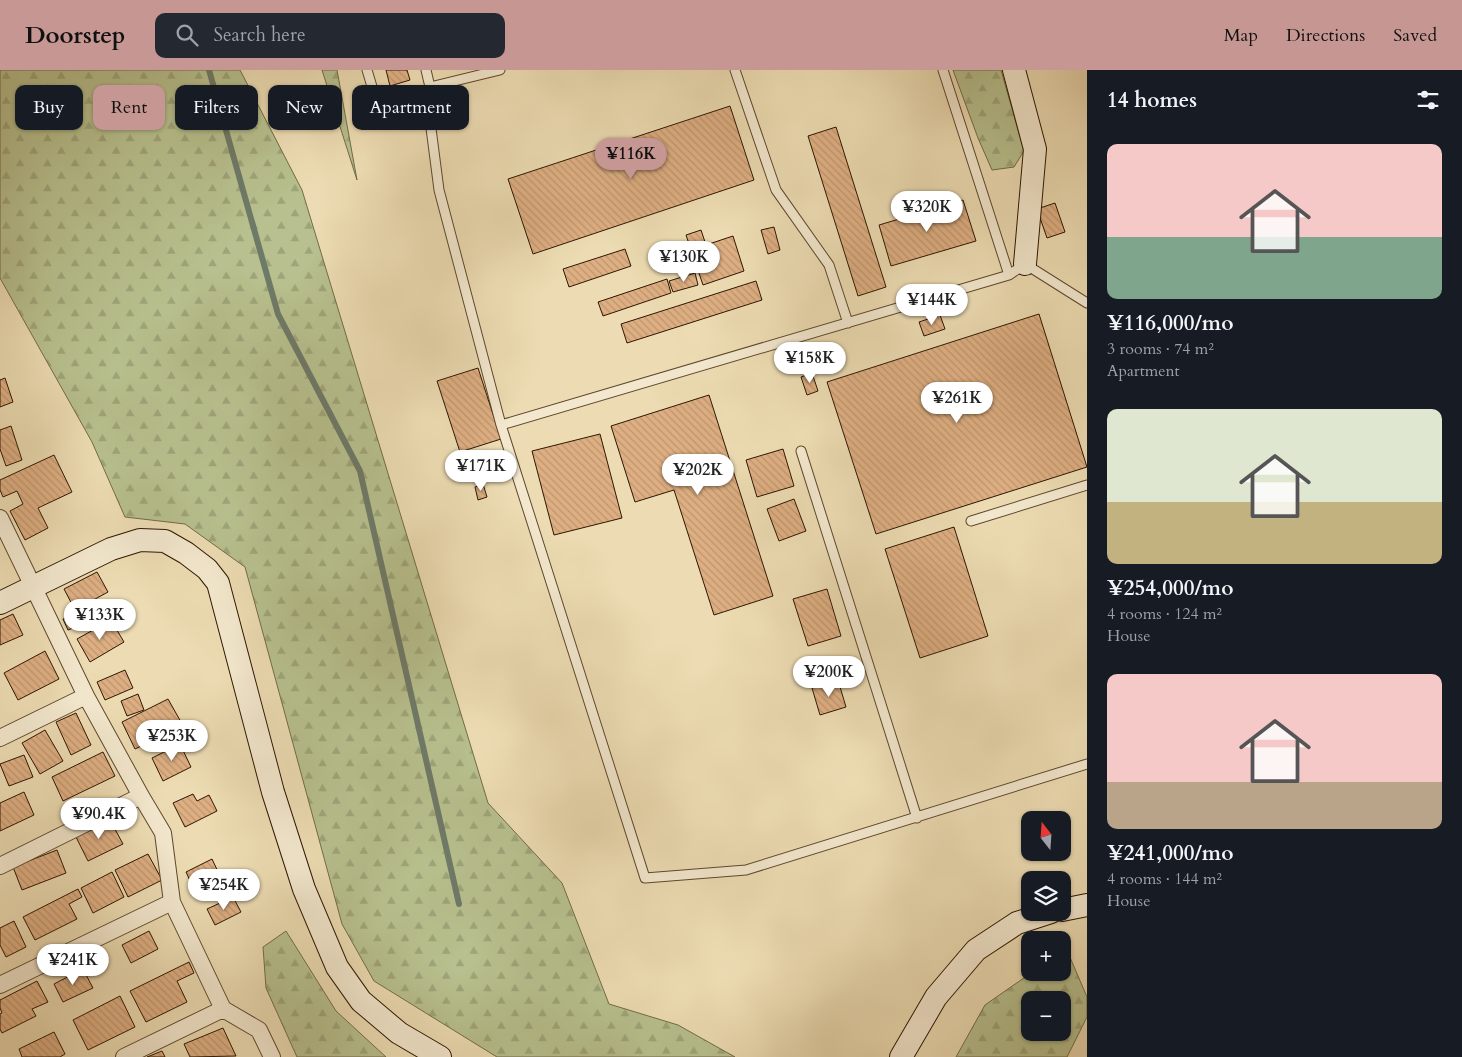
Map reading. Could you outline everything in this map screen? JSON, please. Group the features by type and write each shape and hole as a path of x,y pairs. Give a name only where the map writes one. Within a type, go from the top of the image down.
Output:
{"street":[{"path":"1014,70 1035,149 1017,270"},
{"path":"0,518 86,696 163,833 172,902 223,1009 259,1030 272,1057"},
{"path":"0,603 111,549 140,540 165,541 207,568 218,583 273,792 301,880 337,967 361,1001 398,1032 440,1057"},
{"path":"0,738 86,696"},
{"path":"0,866 141,796"},
{"path":"0,985 172,902"},
{"path":"1071,908 1087,905"},
{"path":"901,1057 936,997 976,950 1017,923 1023,921"},
{"path":"124,1057 223,1009"}],"lane":[{"path":"367,70 372,85"},
{"path":"426,70 430,85"},
{"path":"438,85 500,70"},
{"path":"735,70 776,190 829,265 848,323"},
{"path":"943,70 1017,270"},
{"path":"431,130 439,190 501,425 645,878 746,870 1087,764"},
{"path":"501,425 848,323 1017,270 1087,303"},
{"path":"801,451 917,818"},
{"path":"971,521 1087,485"}],"green space":[{"path":"0,70 240,70 248,85 175,85 175,130 258,130 258,105 268,124 268,130 271,130 302,190 488,803 562,883 609,1004 678,1025 735,1057 497,1057 374,981 342,924 245,567 185,524 125,517 92,442 0,278"},
{"path":"322,70 337,70 340,85 327,85"},
{"path":"953,70 1001,70 1024,151 1014,167 992,170"},
{"path":"342,98 357,180 341,130"},
{"path":"286,931 336,1011 386,1057 297,1057 266,988 263,947"},
{"path":"1071,960 1087,997 1087,1017 1067,1057 956,1057 985,1005 1021,980 1071,981"}],"building":[{"path":"386,70 407,70 410,80 390,85"},
{"path":"730,106 754,180 533,254 508,179"},
{"path":"836,127 886,287 858,296 808,136"},
{"path":"963,200 976,241 891,266 879,225"},
{"path":"1055,203 1065,232 1047,238 1037,209"},
{"path":"774,227 780,250 768,254 761,230"},
{"path":"701,230 706,245 733,236 744,271 703,285 686,235"},
{"path":"625,249 631,266 569,287 563,269"},
{"path":"695,273 698,285 673,292 669,281"},
{"path":"667,279 671,293 603,316 598,302"},
{"path":"756,281 762,300 627,343 621,324"},
{"path":"1039,314 1087,467 876,534 827,382"},
{"path":"940,315 945,329 924,336 919,322"},
{"path":"478,368 501,439 460,452 437,381"},
{"path":"812,373 818,391 807,395 801,377"},
{"path":"5,378 13,402 0,407 0,380"},
{"path":"709,395 773,596 714,615 674,490 635,502 611,426"},
{"path":"11,426 22,460 6,466 0,449 0,430"},
{"path":"600,434 622,518 554,535 532,451"},
{"path":"783,449 794,486 757,497 746,460"},
{"path":"483,453 490,480 476,483 470,456"},
{"path":"54,455 72,492 38,508 48,528 25,540 10,511 23,504 17,491 3,497 0,490 0,480"},
{"path":"483,484 487,497 478,500 475,487"},
{"path":"794,499 806,531 779,541 767,509"},
{"path":"954,527 988,636 920,658 885,549"},
{"path":"97,572 108,592 75,610 64,589"},
{"path":"827,589 841,636 808,646 793,599"},
{"path":"78,613 83,624 68,630 63,619"},
{"path":"13,614 23,635 0,645 0,620"},
{"path":"111,620 124,642 90,662 77,639"},
{"path":"45,651 59,679 18,700 4,673"},
{"path":"125,670 133,688 105,700 97,682"},
{"path":"838,680 846,707 820,715 812,688"},
{"path":"138,694 144,710 127,716 121,701"},
{"path":"168,699 181,722 184,721 187,730 171,737 169,733 135,749 122,722"},
{"path":"76,713 91,745 71,755 56,722"},
{"path":"45,730 63,761 40,774 22,743"},
{"path":"180,744 191,767 163,781 152,758"},
{"path":"103,752 115,776 63,801 52,777"},
{"path":"24,755 33,777 9,786 0,764"},
{"path":"24,792 34,815 0,831 0,803"},
{"path":"193,794 197,801 209,795 217,811 185,827 173,803"},
{"path":"109,818 123,844 88,861 75,835"},
{"path":"57,850 66,873 22,890 13,867"},
{"path":"148,854 162,880 128,897 115,870"},
{"path":"212,859 220,876 194,889 186,872"},
{"path":"112,872 124,897 93,913 81,888"},
{"path":"78,889 82,897 69,904 77,919 35,940 23,917"},
{"path":"233,897 241,912 215,925 207,909"},
{"path":"14,921 26,947 6,957 0,945 0,928"},
{"path":"149,931 158,949 131,963 122,945"},
{"path":"189,962 194,973 177,981 187,1002 146,1022 130,991"},
{"path":"83,969 93,988 63,1002 54,984"},
{"path":"37,981 48,1002 32,1009 36,1016 2,1033 0,1029 0,1014 2,1013 0,1000"},
{"path":"120,996 135,1027 88,1050 73,1020"},
{"path":"223,1028 236,1056 190,1057 184,1044"},
{"path":"54,1032 65,1054 60,1057 22,1057 19,1049"},
{"path":"162,1051 165,1057 147,1057"}],"waterway":[{"path":"209,70 278,314 360,471 459,904"}]}
